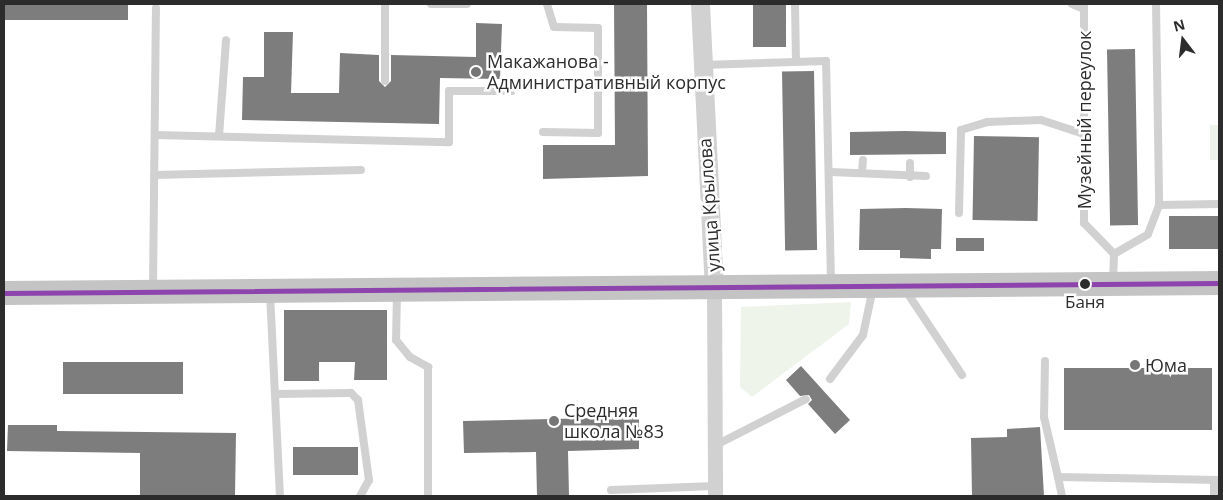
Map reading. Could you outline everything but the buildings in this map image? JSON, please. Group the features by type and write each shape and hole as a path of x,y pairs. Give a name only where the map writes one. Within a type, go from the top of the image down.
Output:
{"main road":[{"path":"4,293 1219,283"}],"street":[{"name":"улица Крылова","path":"700,4 701,66 714,286 714,491"}],"lane":[{"path":"385,4 385,81"},
{"path":"431,4 467,4"},
{"path":"543,132 598,133 598,28 554,27 547,4"},
{"path":"795,4 796,62"},
{"path":"1072,4 1084,6"},
{"path":"1113,284 1114,254 1148,234 1159,205 1156,4"},
{"name":"Музейный переулок","path":"1084,6 1084,223 1114,254"},
{"path":"153,292 156,8"},
{"path":"220,136 226,40"},
{"path":"701,66 826,61 831,172 831,286"},
{"path":"155,135 449,142 449,91 512,91"},
{"path":"959,213 961,130 988,122 1041,120 1084,134"},
{"path":"862,173 863,160"},
{"path":"910,163 910,176"},
{"path":"154,175 361,170"},
{"path":"831,172 926,176"},
{"path":"1159,205 1219,204"},
{"path":"903,285 962,375"},
{"path":"830,379 863,335 873,287"},
{"path":"397,289 396,340 410,356 428,368 428,496"},
{"path":"270,290 280,496"},
{"path":"1045,361 1044,417 1062,496"},
{"path":"275,394 350,392 358,400 368,480 360,496"},
{"path":"714,446 806,399"},
{"path":"1058,477 1216,480 1214,496"},
{"path":"611,490 714,491"}],"shaded area":[{"path":"1210,125 1219,125 1219,160 1210,160"},
{"path":"851,302 849,324 752,397 740,387 741,307"}],"transit line":[{"path":"4,293 1219,283"}],"place":[{"name":"Макажанова - Административный корпус","path":"476,72"},
{"name":"Баня","path":"1085,284"},
{"name":"Юма","path":"1135,365"},
{"name":"Средняя школа №83","path":"554,421"}]}
